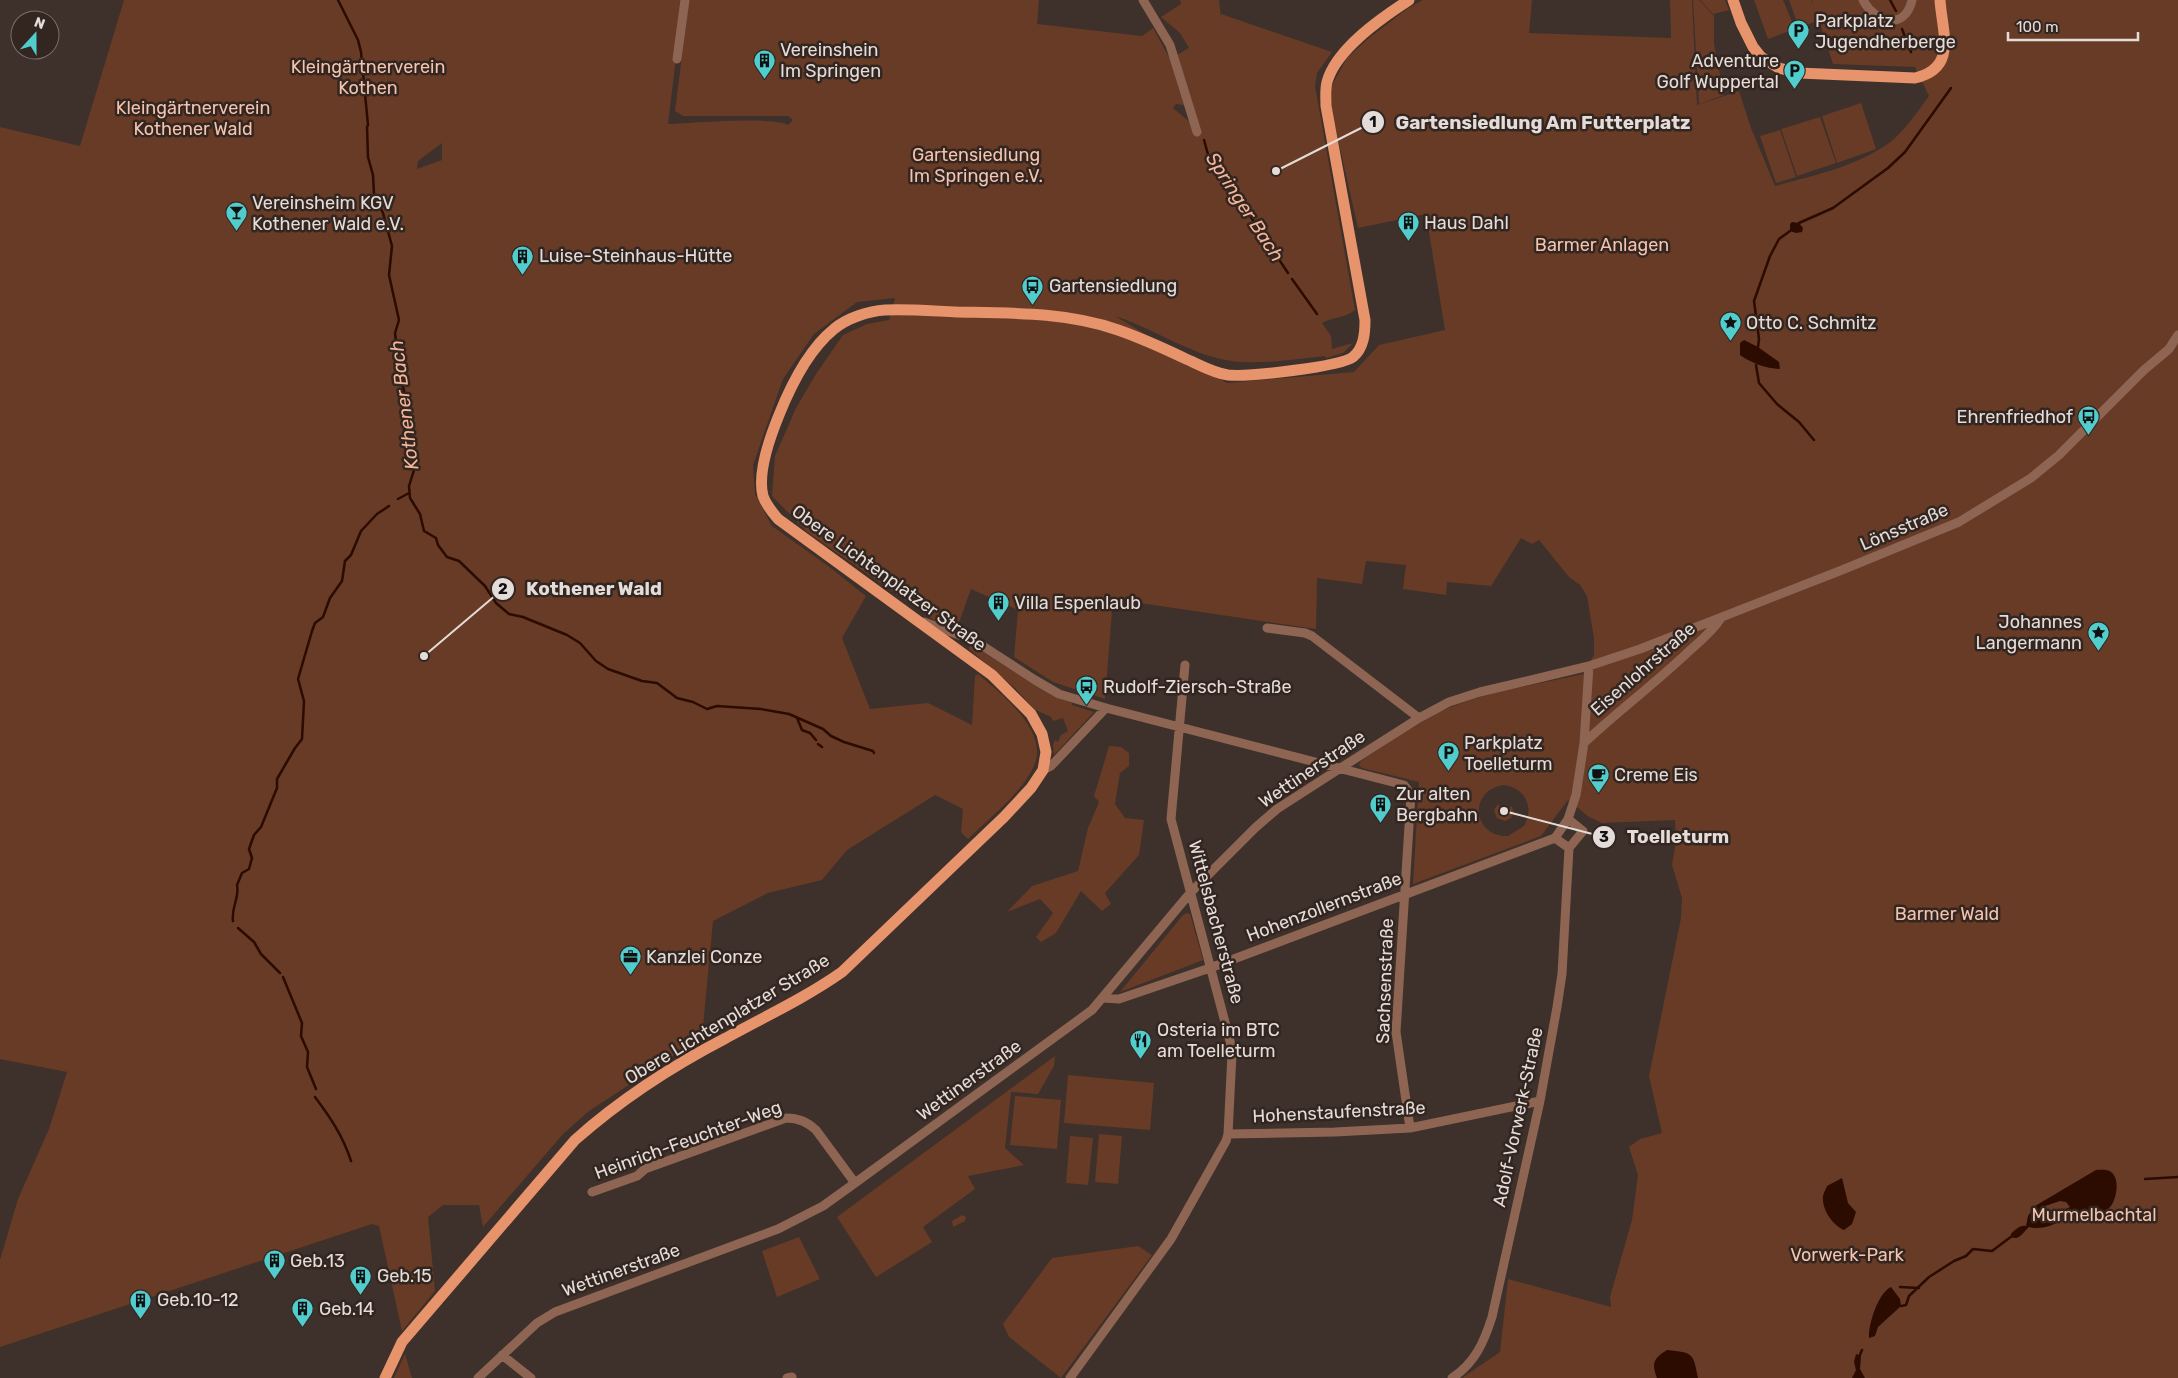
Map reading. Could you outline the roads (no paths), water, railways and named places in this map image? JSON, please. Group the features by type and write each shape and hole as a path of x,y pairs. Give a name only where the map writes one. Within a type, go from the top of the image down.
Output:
{"main road":[{"name":"Obere Lichtenplatzer Straße","path":"385,1378 402,1342 575,1140 599,1119 684,1062 814,992 842,972 1004,817 1031,788 1043,770 1046,752 1031,714 992,675 778,519 768,506 763,496 761,478 772,432 790,387 816,348 834,328 858,316 884,310 903,310 1032,314 1079,320 1116,329 1228,375 1279,371 1344,362 1358,351 1362,343 1365,335 1365,320 1326,106 1327,83 1338,60 1349,47 1394,9 1409,0"},
{"path":"1732,0 1753,47 1769,63 1778,68 1799,73 1915,78 1924,76 1935,69 1944,54 1940,0"}],"street":[{"path":"677,60 685,0"},
{"path":"1143,0 1170,45 1197,132"},
{"path":"1863,0 1868,9 1874,14 1895,20 1908,13 1912,0"},
{"name":"Lönsstraße","path":"1590,666 1721,618 1959,522 2031,478 2059,456 2144,370 2174,348 2178,335"},
{"name":"Eisenlohrstraße","path":"1584,744 1714,628 1721,618"},
{"path":"919,620 975,641 1059,694 1180,728 1339,768"},
{"path":"1267,628 1305,633 1312,636 1419,718"},
{"path":"1180,728 1184,665"},
{"path":"1568,819 1583,830 1570,848 1555,838 1568,819 1574,803 1584,744 1590,666"},
{"name":"Wettinerstraße","path":"478,1378 502,1354 537,1324 555,1312 778,1229 823,1206 1080,1020 1103,998 1191,892 1277,809 1339,768 1419,718 1449,702 1480,692 1590,666"},
{"name":"Obere Lichtenplatzer Straße","path":"1043,770 1051,766 1106,708"},
{"name":"Wittelsbacherstraße","path":"1070,1378 1171,1239 1228,1134 1232,1054 1219,996 1171,819 1180,728"},
{"name":"Sachsenstraße","path":"1339,768 1401,784 1410,794 1396,1032 1410,1128"},
{"name":"Hohenzollernstraße","path":"1103,998 1119,999 1210,968 1555,838"},
{"name":"Adolf-Vorwerk-Straße","path":"1453,1378 1463,1371 1475,1357 1489,1326 1540,1101 1562,974 1570,848"},
{"name":"Hohenstaufenstraße","path":"1228,1134 1335,1132 1410,1128 1540,1101"},
{"name":"Heinrich-Feuchter-Weg","path":"592,1192 637,1176 645,1170 786,1118 794,1118 809,1124 816,1130 855,1183"},
{"path":"502,1354 531,1378"},
{"path":"787,1378 792,1377"}],"waterway":[{"name":"Kothener Bach","path":"338,0 358,40 361,52 368,125 368,157 373,175 374,194 383,213 392,246 389,275 399,320 395,333 397,378 403,387 407,402 404,434 411,450 414,470 409,486 410,498 420,514 424,531 436,538 438,545 447,557 459,561 485,586 496,603 509,614 523,617 567,635 580,643 596,661 608,669 642,681 657,683 677,698 693,702 707,709 717,706 761,709 789,714 823,729 831,736 844,742 873,751 874,753"},
{"path":"1890,0 1896,11"},
{"path":"1902,29 1911,52"},
{"path":"1799,223 1833,208 1888,168 1905,152 1951,88"},
{"name":"Springer Bach","path":"1204,140 1209,158 1213,160 1288,273"},
{"path":"1758,347 1759,339 1754,301 1770,256 1779,239 1790,231"},
{"name":"Springer Bach","path":"1292,279 1317,314"},
{"path":"1756,365 1759,383 1777,404 1799,422 1814,440"},
{"path":"398,499 409,493"},
{"path":"233,921 233,911 238,890 237,885 242,873 249,869 252,858 249,849 254,835 261,827 277,788 277,779 302,739 304,701 298,679 315,623 323,617 330,598 342,581 345,561 351,555 361,531 377,514 389,506"},
{"path":"797,718 802,730 810,733 816,740"},
{"path":"818,744 822,747"},
{"path":"238,928 254,942 261,954 280,973"},
{"path":"283,977 302,1023 301,1036 308,1052 307,1067 316,1089"},
{"path":"315,1097 336,1127 351,1161"},
{"path":"2145,1179 2178,1177"},
{"path":"1901,1306 1906,1305 1909,1296 1929,1277 1954,1261 1966,1256 1973,1249 1992,1251 2012,1236"},
{"path":"1900,1287 1919,1288"},
{"path":"1859,1357 1862,1350"}],"place":[{"name":"Parkplatz Jugendherberge","path":"1799,50"},
{"name":"Vereinshein Im Springen","path":"764,79"},
{"name":"Adventure Golf Wuppertal","path":"1795,90"},
{"name":"Gartensiedlung Am Futterplatz","path":"1276,171"},
{"name":"Vereinsheim KGV Kothener Wald e.V.","path":"236,232"},
{"name":"Haus Dahl","path":"1408,242"},
{"name":"Luise-Steinhaus-Hütte","path":"523,275"},
{"name":"Gartensiedlung","path":"1033,305"},
{"name":"Otto C. Schmitz","path":"1730,342"},
{"name":"Ehrenfriedhof","path":"2089,436"},
{"name":"Villa Espenlaub","path":"998,622"},
{"name":"Johannes Langermann","path":"2098,651"},
{"name":"Kothener Wald","path":"424,656"},
{"name":"Rudolf-Ziersch-Straße","path":"1087,706"},
{"name":"Parkplatz Toelleturm","path":"1448,772"},
{"name":"Creme Eis","path":"1598,794"},
{"name":"Toelleturm","path":"1504,811"},
{"name":"Zur alten Bergbahn","path":"1380,823"},
{"name":"Kanzlei Conze","path":"630,976"},
{"name":"Osteria im BTC am Toelleturm","path":"1141,1059"},
{"name":"Geb.13","path":"274,1280"},
{"name":"Geb.15","path":"361,1295"},
{"name":"Geb.10-12","path":"141,1319"},
{"name":"Geb.14","path":"303,1328"}],"park label":[{"name":"Kleingärtnerverein Kothen","path":"368,77"},
{"name":"Kleingärtnerverein Kothener Wald","path":"193,118"},
{"name":"Gartensiedlung Im Springen e.V.","path":"976,165"},
{"name":"Barmer Anlagen","path":"1602,245"},
{"name":"Barmer Wald","path":"1947,914"},
{"name":"Murmelbachtal","path":"2094,1215"},
{"name":"Vorwerk-Park","path":"1847,1255"}]}
